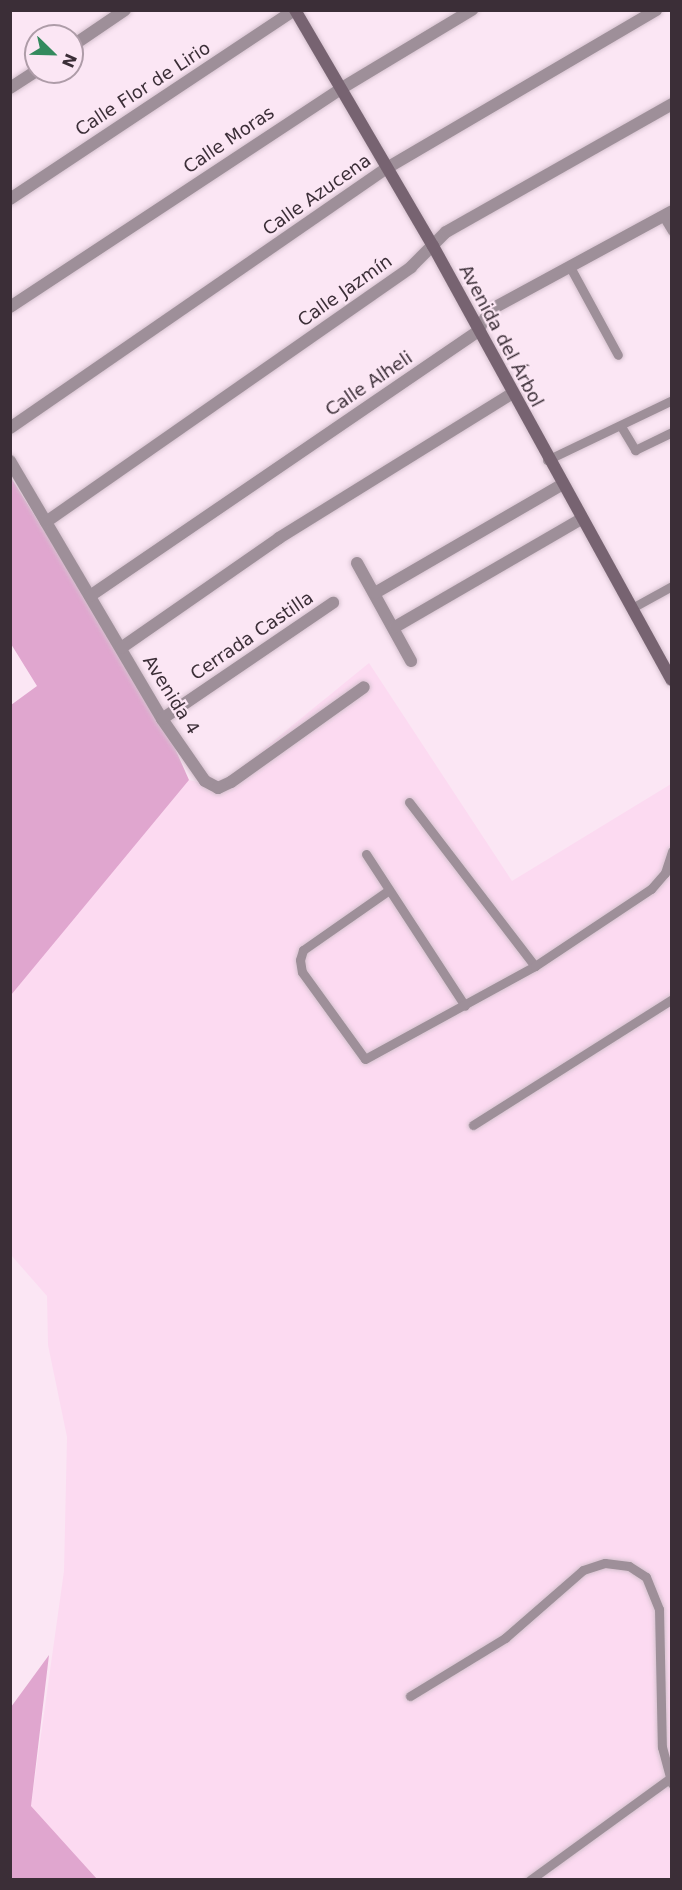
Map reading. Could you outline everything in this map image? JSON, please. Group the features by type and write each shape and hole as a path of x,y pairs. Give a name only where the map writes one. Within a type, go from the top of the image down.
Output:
{"street":[{"path":"84,38 124,10"},
{"name":"Avenida del Árbol","path":"295,10 433,246 477,332 561,485 670,672"},
{"name":"Calle Flor de Lirio","path":"10,198 295,10"},
{"name":"Calle Moras","path":"10,307 342,88 472,10"},
{"name":"Calle Azucena","path":"10,428 387,168 656,10"},
{"path":"10,88 24,79"},
{"name":"Calle Jazmín","path":"46,522 433,246 446,232 672,104"},
{"name":"Calle Alheli","path":"90,596 477,332 490,310 668,213"},
{"path":"121,648 279,538 511,394"},
{"name":"Avenida 4","path":"10,461 162,719 205,781 218,788 364,687"},
{"path":"375,593 561,485"},
{"path":"395,627 581,519"},
{"path":"357,564 395,627 411,661"},
{"name":"Cerrada Castilla","path":"162,719 333,603"}],"lane":[{"path":"668,213 672,231"},
{"path":"570,267 618,355"},
{"path":"548,460 622,428 672,400"},
{"path":"622,428 635,450 672,432"},
{"path":"632,608 672,586"},
{"path":"409,802 535,966"},
{"path":"389,890 303,951 302,972 365,1059 535,966 651,889 665,873 672,851"},
{"path":"366,854 465,1006"},
{"path":"473,1125 672,999"},
{"path":"410,1696 505,1638 584,1570 605,1563 629,1566 646,1577 659,1609 662,1747 671,1780 530,1880"}],"shaded area":[{"path":"10,476 162,719 189,780 11,995 11,705 37,686 11,644"},
{"path":"369,663 512,881 671,784 671,1879 97,1879 31,1806 64,1571 67,1437 48,1345 47,1296 11,1255 10,995 189,780 217,787"},
{"path":"49,1655 31,1806 97,1879 11,1879 11,1707"}]}
